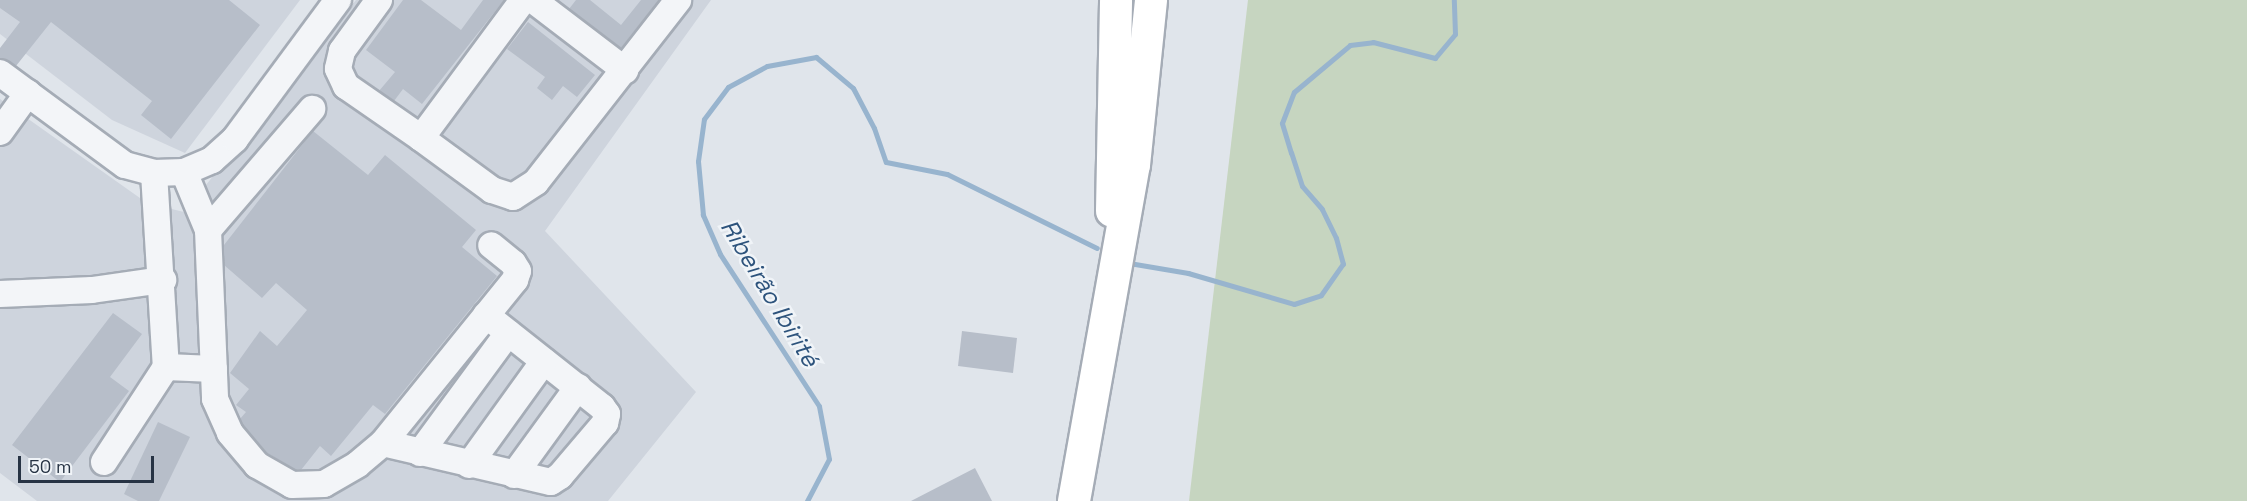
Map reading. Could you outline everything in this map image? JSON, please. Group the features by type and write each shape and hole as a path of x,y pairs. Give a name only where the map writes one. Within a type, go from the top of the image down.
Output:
{"main road":[{"path":"1074,501 1114,263 1134,165 1151,0"},
{"path":"1114,263 1110,171 1119,1"}],"street":[{"path":"0,73 125,165 154,174 184,172 212,160 235,139 338,0"},
{"path":"379,0 342,51 339,69 346,86 492,190 513,197 536,182 678,0"},
{"path":"421,138 522,0"},
{"path":"533,0 625,70"},
{"path":"0,132 28,93"},
{"path":"208,230 312,109"},
{"path":"184,172 208,230 215,399 230,433 257,465 292,485 324,484 358,464 383,443 486,315 518,271 491,245"},
{"path":"104,462 166,367 163,280 154,174"},
{"path":"0,294 92,290 163,280"},
{"path":"383,443 469,465 551,482 560,476 605,423 607,414 602,407 486,315"},
{"path":"420,453 508,333"},
{"path":"469,465 544,361"},
{"path":"166,367 214,369"},
{"path":"514,475 578,387"}],"shaded area":[{"path":"0,0 300,0 185,153 112,120 0,34"},
{"path":"356,0 711,0 545,231 696,392 608,501 37,501 0,473 0,99 147,203 184,212"}],"green space":[{"path":"1248,0 2247,0 2247,501 1189,501"}],"building":[{"path":"0,0 229,0 260,25 171,139 141,115 152,101 51,22 16,66 0,58 0,48 20,22 0,8"},
{"path":"403,0 421,0 461,30 483,0 504,0 422,104 403,89 394,101 379,91 395,72 366,50"},
{"path":"576,0 590,0 621,25 641,0 659,0 621,48 569,9"},
{"path":"528,22 595,75 577,97 563,86 552,100 537,88 545,77 507,49"},
{"path":"313,131 368,175 385,155 476,230 462,247 497,276 385,414 373,405 331,456 320,446 301,470 296,470 267,453 243,425 240,419 246,412 236,405 249,389 230,373 260,331 277,346 307,310 276,283 262,298 224,265 224,245"},
{"path":"113,313 142,334 110,377 129,391 60,482 12,445"},
{"path":"962,331 1017,338 1013,373 958,366"},
{"path":"158,422 190,437 159,501 138,501 124,494"},
{"path":"975,468 992,501 911,501"}],"waterway":[{"name":"Ribeirão Ibirité","path":"1129,263 1188,273 1294,304 1321,295 1343,264 1336,238 1322,209 1302,186 1282,123 1294,92 1350,45 1373,42 1435,58 1455,34 1454,0"},
{"name":"Ribeirão Ibirité","path":"807,501 829,459 819,406 720,254 703,215 698,161 704,119 728,87 767,66 816,57 853,88 874,128 886,162 947,174 1097,248"}]}
